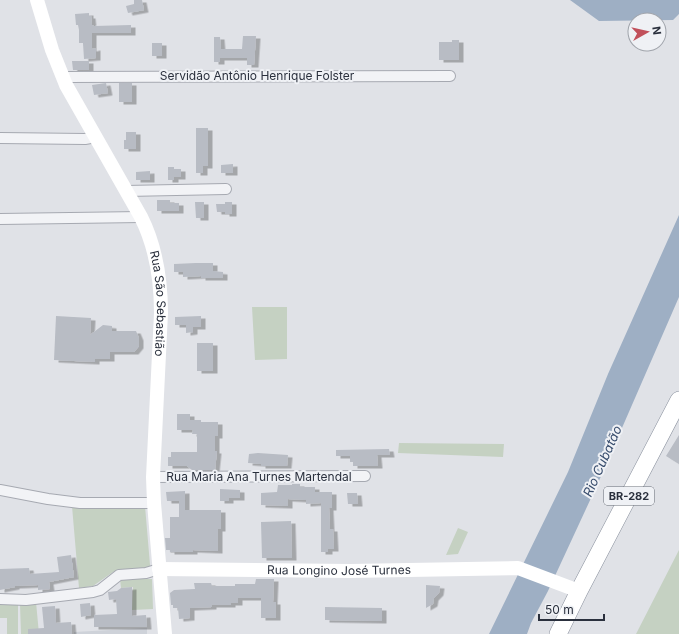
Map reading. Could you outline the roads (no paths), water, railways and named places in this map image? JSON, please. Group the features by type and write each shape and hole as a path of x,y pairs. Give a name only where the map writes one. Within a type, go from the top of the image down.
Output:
{"highway":[{"name":"BR-282","path":"558,634 679,400"}],"main road":[{"name":"Rua São Sebastião","path":"37,0 52,50 63,77 141,217 154,253 158,270 160,292 153,477 165,634"},
{"name":"Rua Longino José Turnes","path":"159,569 350,571 518,568 579,591"}],"street":[{"name":"Servidão Antônio Henrique Folster","path":"63,77 450,76"},
{"path":"0,138 85,139 96,137"},
{"path":"126,191 226,189"},
{"path":"0,219 141,217"},
{"name":"Rua Maria Ana Turnes Martendal","path":"153,477 365,476"},
{"path":"0,490 80,503 154,503"},
{"path":"0,599 26,600 93,592 100,590 119,574 146,573 159,569"}],"water":[{"path":"570,0 679,0 679,14 673,20 667,20 667,12 627,12 627,21 599,21"},
{"name":"Rio Cubatão","path":"679,215 679,297 598,483 527,634 489,634 568,472 608,374"}]}
